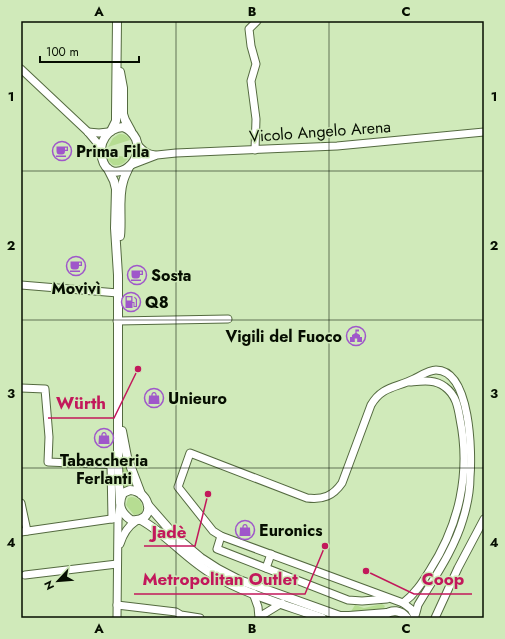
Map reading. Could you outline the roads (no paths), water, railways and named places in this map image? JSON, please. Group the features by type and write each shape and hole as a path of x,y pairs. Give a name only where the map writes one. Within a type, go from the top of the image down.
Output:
{"main road":[{"path":"117,21 117,48 122,88 123,114 137,144 136,157 130,166 121,189 121,225 117,252"},
{"path":"117,48 116,121 103,141 101,150 103,161 114,181 116,189 118,400 115,465 120,504 123,512 131,520 139,520 145,517 148,505"},
{"path":"110,131 123,127 131,131"},
{"path":"108,169 114,172 120,172 130,166"},
{"path":"118,400 127,457 141,494"},
{"path":"120,504 123,493 130,490 138,491 144,496 148,505 169,529 202,558 218,569 239,580 340,616 400,612 412,617"},
{"path":"139,520 163,534 197,564 214,575 239,588 322,618"}],"street":[{"path":"255,150 256,119 251,81 256,64 251,46 249,29 257,21"},
{"path":"21,69 88,132 101,150"},
{"path":"88,132 99,133 110,131"},
{"name":"Vicolo Angelo Arena","path":"157,155 337,146 484,132"},
{"path":"137,144 148,154 157,155"},
{"path":"130,166 157,155"},
{"path":"21,286 118,293"},
{"path":"118,321 228,319"},
{"path":"436,370 448,374 454,379 462,398 471,446 469,494 462,521 448,553 412,617 411,609 401,602 221,536 213,531 178,487 190,453 235,469 307,498 326,498 338,490 342,483 374,401 385,390 436,370"},
{"path":"388,612 415,593 446,541 453,526 458,509 463,472 462,428 457,404 452,393 445,386 436,382 408,382"},
{"path":"21,388 45,389 49,437 48,462 115,465 115,518 118,552 117,618"},
{"path":"21,503 24,532 115,518"},
{"path":"115,518 120,504"},
{"path":"436,618 458,568 484,519"},
{"path":"118,552 125,531 130,525 139,520"},
{"path":"221,536 217,549 348,600 369,601 390,599"},
{"path":"266,568 271,554"},
{"path":"25,575 117,564"},
{"path":"253,593 258,607 259,618"},
{"path":"388,612 390,599"},
{"path":"259,618 282,603"},
{"path":"117,604 176,612 181,615 200,618"}],"place":[{"name":"Prima Fila","path":"62,151"},
{"name":"Movivì","path":"76,266"},
{"name":"Sosta","path":"137,275"},
{"name":"Q8","path":"131,302"},
{"name":"Vigili del Fuoco","path":"356,336"},
{"name":"Würth","path":"138,369"},
{"name":"Unieuro","path":"154,398"},
{"name":"Tabaccheria Ferlanti","path":"104,438"},
{"name":"Jadè","path":"208,494"},
{"name":"Euronics","path":"245,530"},
{"name":"Metropolitan Outlet","path":"325,546"},
{"name":"Coop","path":"366,571"}]}
